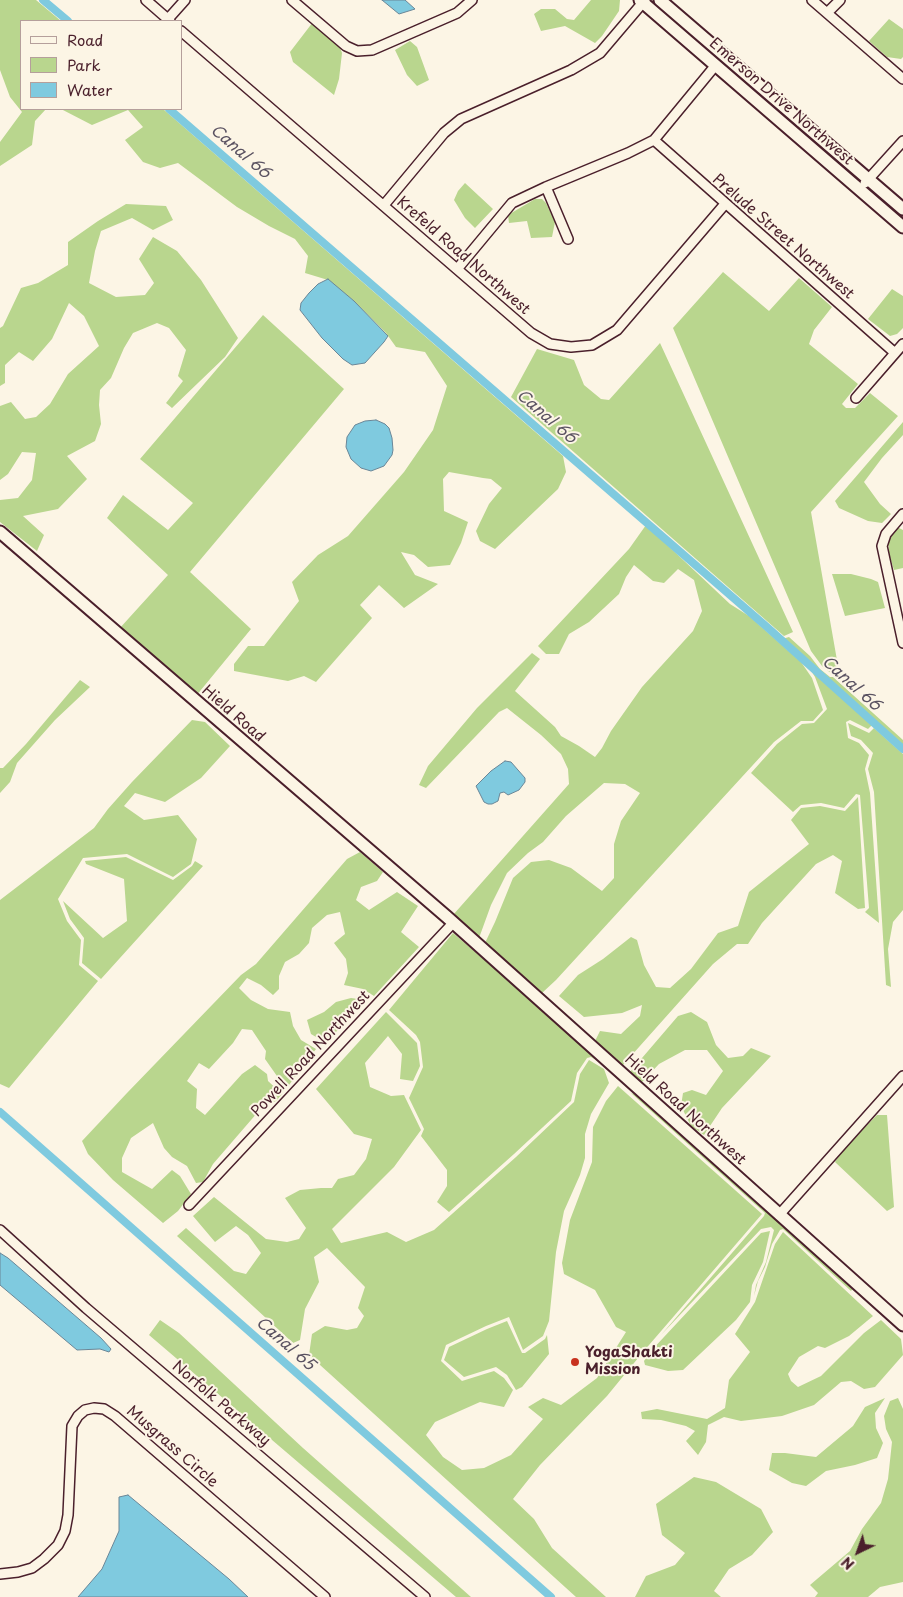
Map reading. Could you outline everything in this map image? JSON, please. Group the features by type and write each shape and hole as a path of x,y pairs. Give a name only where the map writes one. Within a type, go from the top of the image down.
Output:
{"street":[{"path":"146,0 169,20 185,0"},
{"path":"292,0 346,46 357,51 372,50 457,13 472,0"},
{"name":"Emerson Drive Northwest","path":"660,0 903,209"},
{"path":"812,0 902,76"},
{"path":"827,13 840,0"},
{"path":"384,205 444,133 461,119 571,70 600,53 643,1"},
{"name":"Emerson Drive Northwest","path":"643,1 715,66 903,227"},
{"name":"Krefeld Road Northwest","path":"182,32 458,268 531,333 550,344 572,347 592,345 617,330 725,204"},
{"path":"458,268 512,203 546,186 628,153 654,140 715,66"},
{"name":"Prelude Street Northwest","path":"654,140 896,353"},
{"path":"859,189 903,141"},
{"path":"546,186 568,240"},
{"path":"856,398 903,344"},
{"path":"903,514 886,534 882,546 901,621 903,644"},
{"name":"Hield Road","path":"0,532 450,920"},
{"name":"Powell Road Northwest","path":"189,1205 450,920"},
{"name":"Hield Road Northwest","path":"450,920 903,1325"},
{"path":"779,1215 903,1076"},
{"name":"Norfolk Parkway","path":"0,1230 86,1308 425,1597"},
{"name":"Musgrass Circle","path":"0,1574 32,1568 44,1559 58,1544 65,1531 68,1515 72,1426 78,1416 85,1410 94,1408 104,1409 115,1416 326,1597"}],"green space":[{"path":"0,0 36,0 60,20 20,20 20,110 10,97 0,70"},
{"path":"591,0 620,0 619,11 595,43 565,26 541,31 534,14 541,9 555,9 567,19 574,20"},
{"path":"889,19 903,29 903,57 901,59 887,57 869,41"},
{"path":"313,22 339,45 342,53 339,79 334,95 293,62 290,52"},
{"path":"410,41 417,47 429,80 417,86 407,75 395,50"},
{"path":"20,110 45,110 35,121 32,145 0,166 0,142 22,112"},
{"path":"63,110 128,110 92,125"},
{"path":"128,110 164,110 563,456 566,472 558,489 495,549 480,541 476,531 489,504 502,488 491,479 449,472 443,479 444,511 468,522 461,543 450,565 428,567 414,555 401,552 415,575 438,584 404,608 379,585 360,605 372,618 316,682 304,676 288,681 234,671 234,664 248,646 264,646 299,601 292,582 318,555 348,536 404,472 433,430 447,386 425,352 396,347 386,333 354,301 328,280 305,273 308,256 295,239 237,207 178,163 160,168 143,162 125,140 143,127"},
{"path":"465,183 493,209 475,228 465,218 454,200 458,191"},
{"path":"535,199 542,199 546,203 555,222 552,237 531,238 527,221 509,223 508,215"},
{"path":"126,204 166,206 173,220 153,230 132,218 101,231 89,283 116,297 145,295 154,283 139,259 153,237 177,251 201,280 238,338 225,357 172,408 166,403 183,381 178,376 186,350 169,328 157,323 133,333 111,378 100,390 101,424 95,441 67,456 87,479 58,509 23,516 44,535 37,551 0,522 0,500 18,498 32,480 36,453 22,452 8,474 0,480 0,406 11,402 25,419 36,417 50,404 68,374 99,346 84,316 69,303 52,339 33,361 19,352 5,365 5,383 0,386 0,328 3,326 21,288 38,283 68,265 68,242"},
{"path":"723,272 769,311 799,278 832,307 814,330 809,344 858,384 842,404 846,408 855,408 870,393 898,416 811,512 838,666 832,674 822,666 811,651 673,328"},
{"path":"892,289 903,296 903,328 897,334 890,336 868,319"},
{"path":"263,315 344,389 190,572 251,629 196,696 119,629 168,575 107,518 123,495 168,530 193,503 140,459"},
{"path":"660,343 793,632 784,636 511,397 537,349 574,360 584,385 601,399 609,400"},
{"path":"903,422 903,435 864,482 880,504 891,514 882,523 868,521 839,508 835,501"},
{"path":"646,525 730,604 749,616 801,662 812,678 823,710 813,721 801,721 774,742 542,993 485,943 513,878 531,862 549,860 571,868 602,891 614,878 614,844 621,821 640,793 625,784 604,783 566,816 543,842 507,873 491,905 479,938 453,915 569,784 568,769 561,754 507,708 499,712 426,788 419,785 428,766 477,708 532,653 540,659 515,691 555,727 561,736 595,757 642,687 693,631 702,611 694,580 678,569 664,583 653,581 634,565 626,577 619,594 589,622 569,634 559,654 546,654 538,646 629,549"},
{"path":"897,527 903,530 903,568 894,570 889,554 888,538"},
{"path":"832,574 851,574 878,582 885,608 845,616"},
{"path":"732,595 782,639 789,637 810,656 820,669 830,677 833,677 903,740 903,750 876,725 872,725 868,729 850,720 846,722 848,738 859,743 869,755 865,769 870,793 879,923 865,912 869,908 860,795 856,794 844,808 821,803 801,805 793,812 751,773 777,744 802,724 814,723 827,709 815,677 804,659 751,613 732,601 729,598"},
{"path":"80,680 90,687 55,720 17,763 10,782 0,793 0,768 3,768 26,744"},
{"path":"192,720 205,722 230,746 201,778 165,802 135,793 124,806 144,820 178,815 197,839 191,864 173,877 127,854 83,858 58,899 67,921 81,940 79,965 98,981 9,1088 0,1084 0,900 94,828 132,782"},
{"path":"848,723 869,733 874,728 903,754 903,910 893,922 888,949 891,987 886,985 874,792 868,769 873,753 861,740 851,736"},
{"path":"858,797 865,908 858,909 835,893 842,861 833,855 816,864 762,923 748,944 737,944 713,964 623,1065 595,1041 600,1031 621,1034 640,1016 642,1005 622,1013 584,1017 559,996 578,975 603,959 631,937 637,940 644,965 656,987 670,988 691,969 718,933 738,926 749,892 809,844 791,820 801,808 820,806 845,811"},
{"path":"360,852 383,872 377,881 361,887 356,900 369,910 397,892 418,906 401,932 419,947 374,996 363,989 344,985 348,973 346,959 334,943 345,934 340,912 327,915 312,928 309,943 299,954 285,962 279,976 279,989 273,995 261,985 247,978 239,988 251,1000 268,1009 290,1012 293,1026 301,1040 316,1049 289,1085 284,1086 265,1059 266,1051 252,1030 242,1029 233,1043 209,1069 199,1063 187,1081 197,1089 196,1108 205,1115 242,1074 255,1065 267,1074 268,1081 282,1094 276,1101 264,1105 213,1164 203,1182 196,1183 187,1166 172,1157 164,1148 153,1123 131,1138 122,1158 122,1172 152,1189 172,1170 180,1176 191,1194 178,1211 163,1223 113,1180 88,1154 82,1141 241,975 256,964 347,859"},
{"path":"126,857 173,880 192,866 195,861 203,866 101,979 82,963 84,938 70,919 63,901 103,938 127,921 124,879 86,864 85,861"},
{"path":"453,933 606,1066 591,1057 587,1058 577,1073 571,1101 449,1212 437,1202 447,1186 447,1170 421,1136 424,1129 409,1098 423,1067 420,1042 416,1035 389,1010"},
{"path":"351,998 365,1000 326,1043 311,1034 307,1020 324,1012 336,1002"},
{"path":"386,1012 417,1043 420,1066 413,1081 400,1079 402,1054 388,1036 365,1063 370,1087 391,1096 404,1095 421,1130 394,1167 332,1229 341,1243 387,1232 406,1242 434,1230 574,1102 580,1074 589,1060 604,1069 609,1083 591,1114 585,1134 585,1158 580,1175 564,1211 556,1252 549,1321 543,1336 523,1350 509,1317 446,1345 441,1361 462,1381 494,1371 504,1378 513,1390 504,1407 480,1402 435,1422 426,1435 443,1457 462,1470 484,1468 511,1455 543,1419 528,1407 543,1398 561,1405 597,1378 626,1332 616,1327 595,1290 564,1274 562,1263 570,1220 592,1162 593,1127 606,1101 618,1086 762,1214 607,1396 540,1465 513,1499 534,1519 552,1548 606,1597 576,1597 309,1355 312,1334 325,1326 347,1330 357,1328 364,1316 358,1308 365,1287 327,1248 314,1257 319,1282 305,1309 300,1340 293,1343 177,1236 186,1228 234,1271 246,1274 261,1253 248,1235 236,1226 215,1242 193,1216 214,1197 266,1239 287,1242 299,1239 306,1228 285,1198 300,1190 332,1188 338,1179 354,1175 366,1159 372,1139 354,1134 316,1089"},
{"path":"691,1012 707,1022 716,1045 728,1058 743,1056 751,1048 771,1056 722,1108 704,1135 691,1126 681,1106 683,1093 692,1090 706,1095 723,1071 707,1050 685,1050 659,1064 642,1082 630,1072 678,1016"},
{"path":"631,1093 639,1096 854,1287 851,1291 783,1229 780,1230 772,1244 765,1267 758,1281 754,1296 756,1285 766,1262 774,1230 771,1227 761,1229 661,1335 765,1213"},
{"path":"877,1115 887,1115 894,1207 887,1211 835,1162 842,1150"},
{"path":"770,1231 763,1262 752,1285 750,1302 736,1320 683,1370 668,1371 645,1365 644,1361 650,1352 761,1233"},
{"path":"783,1232 873,1316 849,1336 825,1348 818,1346 799,1357 788,1374 791,1381 798,1387 821,1376 864,1333 881,1320 901,1339 903,1355 875,1387 864,1389 851,1381 841,1382 814,1405 782,1416 741,1421 724,1417 708,1425 706,1442 698,1455 686,1441 695,1431 686,1426 661,1420 642,1419 641,1412 657,1409 707,1419 725,1408 729,1380 750,1352 735,1334 755,1302 775,1244"},
{"path":"160,1320 179,1333 303,1448 471,1597 456,1597 149,1335"},
{"path":"507,1321 522,1353 525,1353 545,1339 547,1335 549,1354 522,1387 516,1390 507,1375 496,1367 464,1377 444,1360 449,1347"},
{"path":"885,1398 875,1413 876,1428 883,1443 877,1458 826,1471 806,1486 792,1483 769,1470 772,1453 816,1457 853,1426 865,1407"},
{"path":"898,1398 903,1409 903,1582 880,1587 868,1597 815,1597 818,1593 810,1585 850,1551 862,1529 881,1503 888,1479 892,1442 886,1429 884,1416 890,1401"},
{"path":"694,1477 716,1482 761,1509 773,1532 752,1555 729,1569 714,1591 721,1597 635,1597 646,1576 675,1565 685,1553 662,1535 656,1504"}],"water":[{"path":"382,0 405,0 415,9 399,14"},
{"path":"328,279 354,301 388,336 365,363 352,365 343,359 322,338 300,310 301,303 309,293 318,284"},
{"path":"376,420 389,428 393,450 392,455 384,466 371,471 361,468 351,459 346,447 347,437 355,425 365,421"},
{"path":"505,761 511,762 525,778 525,782 519,790 508,795 504,792 500,793 498,801 488,804 484,802 476,786 491,771"},
{"path":"0,1253 101,1338 111,1349 109,1352 100,1349 77,1350 0,1285"},
{"path":"128,1495 248,1597 78,1597 102,1569 119,1531 119,1497"}],"waterway":[{"name":"Canal 66","path":"43,0 67,20"},
{"name":"Canal 66","path":"170,110 767,627 903,749"},
{"name":"Canal 65","path":"0,1112 551,1597"}],"place":[{"name":"YogaShakti Mission","path":"575,1362"}]}
